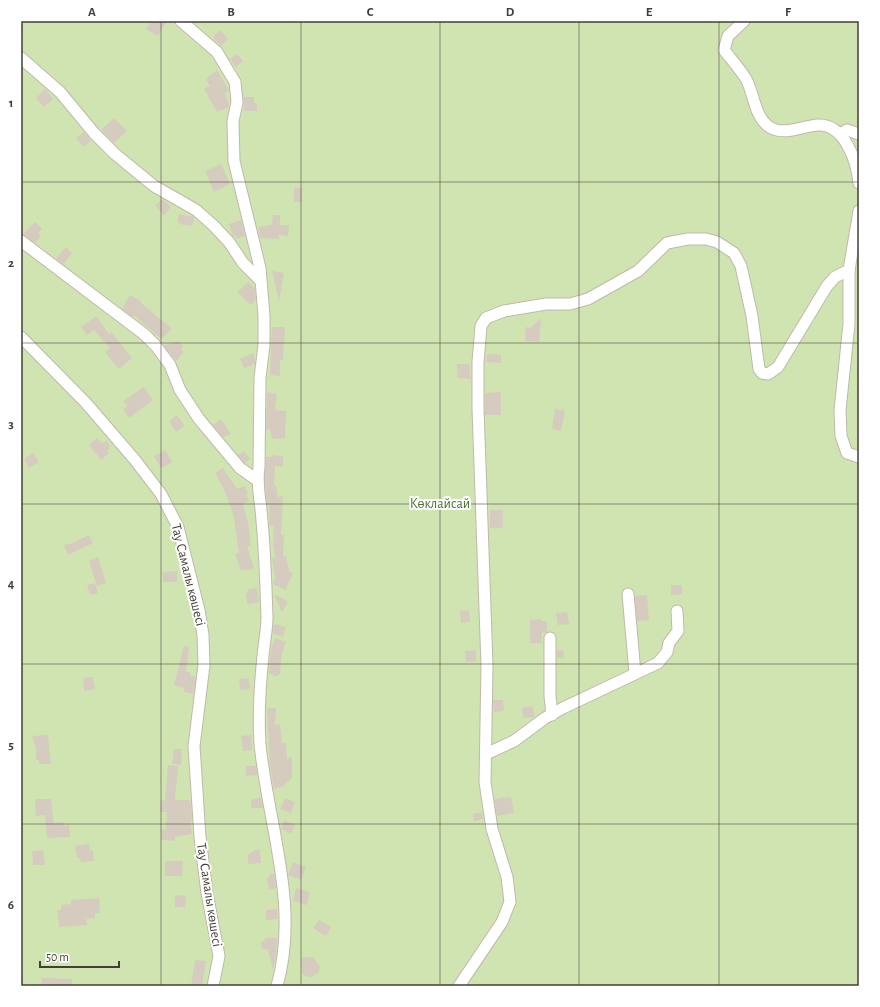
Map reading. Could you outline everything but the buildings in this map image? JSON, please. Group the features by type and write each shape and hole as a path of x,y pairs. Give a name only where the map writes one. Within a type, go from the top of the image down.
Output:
{"street":[{"path":"181,21 217,52 232,74 235,82 237,102 233,121 234,161 260,268 264,316 264,345 260,378 259,467 257,480 262,520 267,620 260,692 260,743 281,867 286,918 282,960 277,986"},
{"path":"744,21 728,36 724,50 746,79 763,122 771,128 778,130 793,130 820,125 840,134 853,157 859,183"},
{"path":"21,58 60,92 89,127 115,154 154,186 196,210 213,224 229,242 243,263 261,281"},
{"path":"840,134 847,130 859,134"},
{"path":"859,211 849,270 849,324 840,410 840,436 847,453 859,457"},
{"path":"459,986 502,922 510,902 507,877 496,845 489,813 485,782 486,666 478,402 479,341 481,326 486,318 504,311 546,304 570,304 588,299 638,271 668,244 688,239 706,239 727,248 738,259 746,283 759,369 762,373 768,374 778,367 827,286 835,277 849,270"},
{"path":"21,241 144,334 156,346 170,365 180,390 199,419 240,468 257,480"},
{"name":"Тау Самалы көшесі","path":"21,337 86,403 134,460 161,494 178,527 199,610 203,635 204,664 194,746 201,844 213,931 218,942 219,956 213,986"},
{"path":"628,594 635,673"},
{"path":"486,754 514,741 552,714 658,663 667,652 669,643 678,631 678,611"},
{"path":"550,638 550,696 552,714"}],"green space":[{"name":"Көклайсай","path":"21,21 859,21 859,986 21,986"}]}
